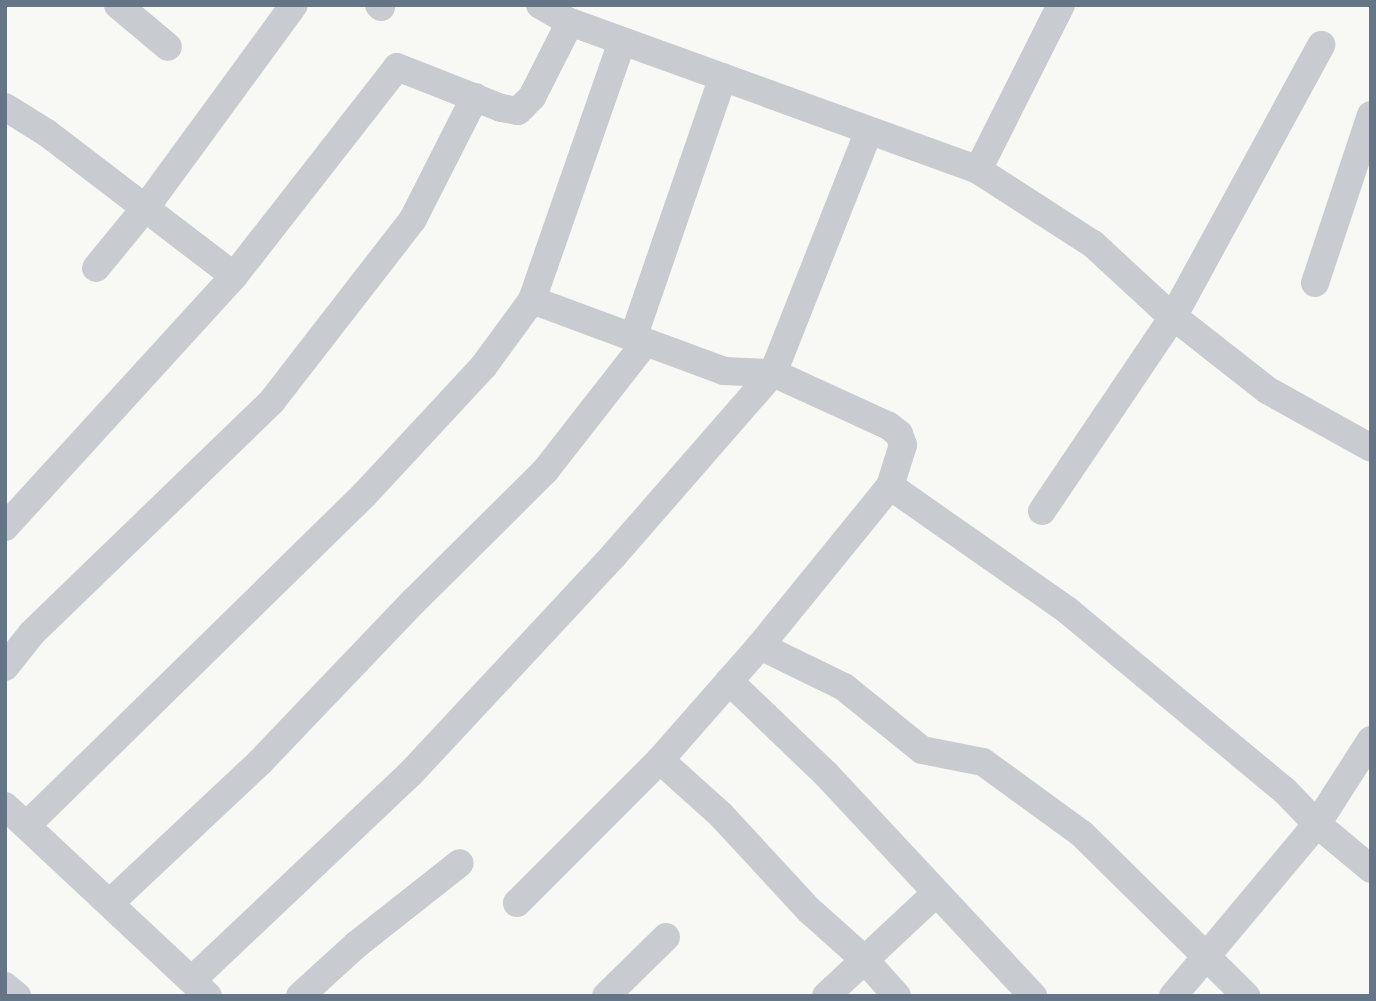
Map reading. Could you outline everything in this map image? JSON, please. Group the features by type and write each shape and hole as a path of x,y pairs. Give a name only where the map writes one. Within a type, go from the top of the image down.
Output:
{"street":[{"path":"118,5 168,47"},
{"path":"96,268 145,207 294,5"},
{"path":"540,5 570,22 978,170 1093,244 1173,317 1266,390 1371,448"},
{"path":"978,170 1061,5"},
{"path":"8,517 234,276 397,66 518,111 532,97 570,22"},
{"path":"27,825 364,495 483,368 532,300 622,41"},
{"path":"1042,511 1173,317 1321,45"},
{"path":"111,902 260,762 545,471 639,340 723,77"},
{"path":"5,667 32,633 272,401 413,219 475,97"},
{"path":"5,107 47,134 234,276"},
{"path":"1315,283 1371,115"},
{"path":"5,806 111,902 200,988 410,774 614,555 773,373 869,131"},
{"path":"517,903 660,760 760,646 890,486 903,445 899,434 890,426 773,373 724,372 532,300"},
{"path":"890,486 1068,610 1286,791 1317,824 1371,869"},
{"path":"760,646 844,687 922,750 983,762 1082,834 1246,996"},
{"path":"729,681 825,774 1033,996"},
{"path":"1173,996 1317,824 1371,740"},
{"path":"660,760 721,815 809,910 865,960 897,996"},
{"path":"300,996 356,945 460,863"},
{"path":"826,996 935,894"},
{"path":"606,996 666,937"},
{"path":"5,986 17,996"}]}
